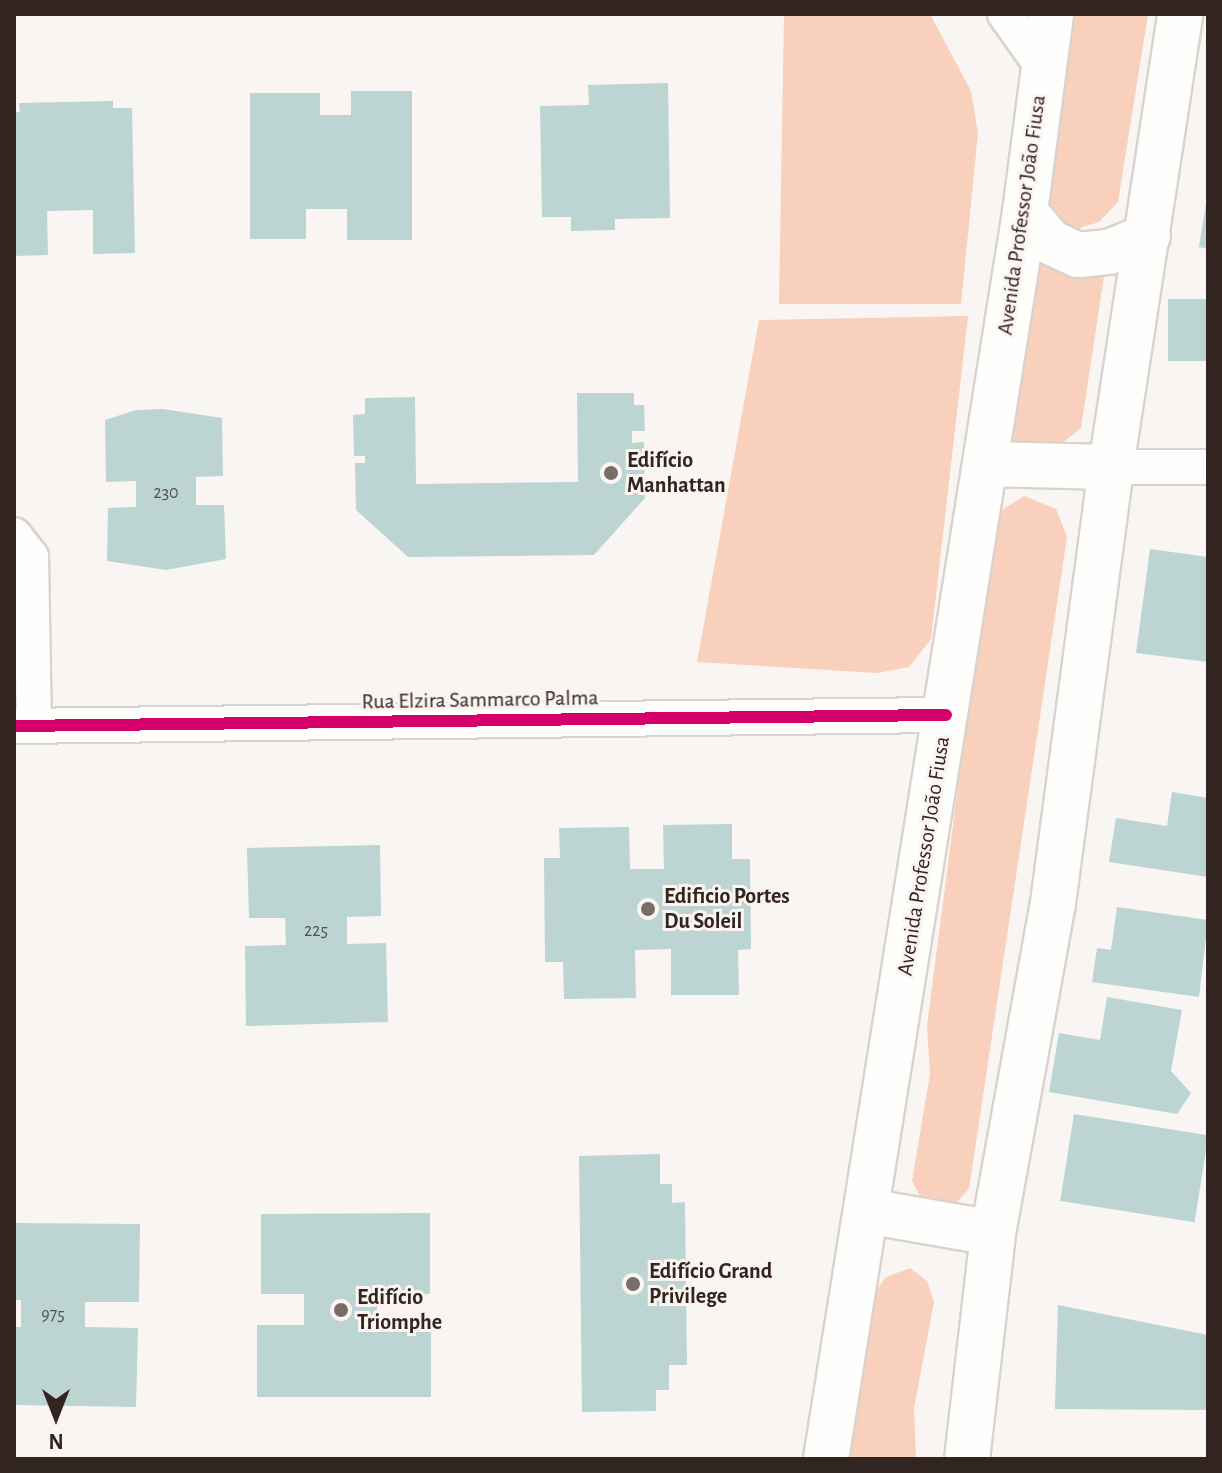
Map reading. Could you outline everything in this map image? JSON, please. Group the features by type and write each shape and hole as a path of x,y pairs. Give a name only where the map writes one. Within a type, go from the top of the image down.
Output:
{"main road":[{"name":"Avenida Professor João Fiusa","path":"826,1459 1025,212 1051,14"},
{"path":"967,1459 993,1233 1053,903 1111,467 1180,14"},
{"path":"1025,212 1050,242 1078,255 1109,252 1148,236"},
{"path":"985,464 1111,467"},
{"path":"867,1211 993,1233"}],"street":[{"path":"1005,14 1042,66"},
{"path":"1111,467 1208,467"},
{"path":"14,535 31,557 24,726"},
{"name":"Rua Elzira Sammarco Palma","path":"24,726 946,715"}],"shaded area":[{"path":"784,14 930,14 971,91 978,133 961,304 779,304"},
{"path":"1071,14 1148,14 1118,202 1099,222 1076,229 1058,219 1044,200"},
{"path":"1030,253 1062,273 1083,274 1105,269 1081,428 1056,448 1038,453 1009,440"},
{"path":"968,316 931,639 909,667 877,673 697,662 759,320"},
{"path":"1024,496 1056,509 1067,537 969,1189 954,1205 922,1200 912,1181 930,1074 927,1026 993,516"},
{"path":"910,1268 927,1281 934,1302 914,1408 916,1459 848,1459 875,1292 886,1277"}],"building":[{"path":"668,83 670,218 615,219 615,230 571,231 571,217 542,217 540,106 589,105 588,85"},
{"path":"351,91 412,91 412,240 347,240 347,209 306,209 306,239 250,239 250,93 320,93 320,115 351,115"},
{"path":"113,101 113,108 132,108 135,253 93,254 93,210 47,211 48,255 14,256 14,112 20,112 19,103"},
{"path":"1208,203 1208,249 1199,247"},
{"path":"1168,299 1208,299 1208,361 1168,361"},
{"name":"Edifício Manhattan","path":"577,393 634,393 634,405 644,405 645,431 632,431 632,443 644,442 645,498 594,555 408,557 356,510 355,463 365,463 365,456 354,456 353,415 365,414 365,398 415,397 416,484 578,482"},
{"path":"163,409 222,418 223,476 196,477 196,505 224,505 226,559 166,570 107,561 108,508 136,507 136,481 106,482 105,420 136,410"},
{"path":"1150,549 1208,557 1208,662 1136,653"},
{"path":"1172,792 1208,798 1208,877 1109,862 1116,818 1167,826"},
{"name":"Edificio Portes Du Soleil","path":"732,824 732,859 750,859 751,949 738,950 739,995 671,995 671,949 635,950 636,998 564,999 563,962 545,962 544,858 560,858 559,828 629,827 630,869 664,869 663,825"},
{"path":"380,845 381,916 347,917 347,944 386,943 388,1022 246,1026 245,946 286,945 285,918 249,918 247,848"},
{"path":"1117,907 1208,920 1199,997 1092,982 1097,948 1111,950"},
{"path":"1107,997 1182,1010 1171,1071 1191,1093 1177,1114 1049,1092 1059,1033 1100,1040"},
{"path":"1074,1114 1208,1135 1195,1222 1060,1201"},
{"name":"Edifício Grand Privilege","path":"660,1154 660,1184 672,1184 672,1203 685,1202 687,1365 669,1365 669,1390 656,1390 656,1411 582,1412 579,1156"},
{"name":"Edifício Triomphe","path":"430,1213 430,1294 377,1294 377,1328 431,1328 431,1397 257,1397 257,1325 304,1325 304,1294 261,1294 261,1214"},
{"path":"14,1223 140,1224 139,1302 85,1302 85,1327 138,1328 136,1407 14,1405 14,1327 21,1327 21,1300 14,1300"},
{"path":"1058,1305 1208,1335 1208,1410 1055,1409"}],"cycle path":[{"path":"14,726 946,715"}],"place":[{"name":"Edifício Manhattan","path":"611,473"},
{"name":"Edificio Portes Du Soleil","path":"648,909"},
{"name":"Edifício Grand Privilege","path":"633,1284"},
{"name":"Edifício Triomphe","path":"341,1310"}]}
